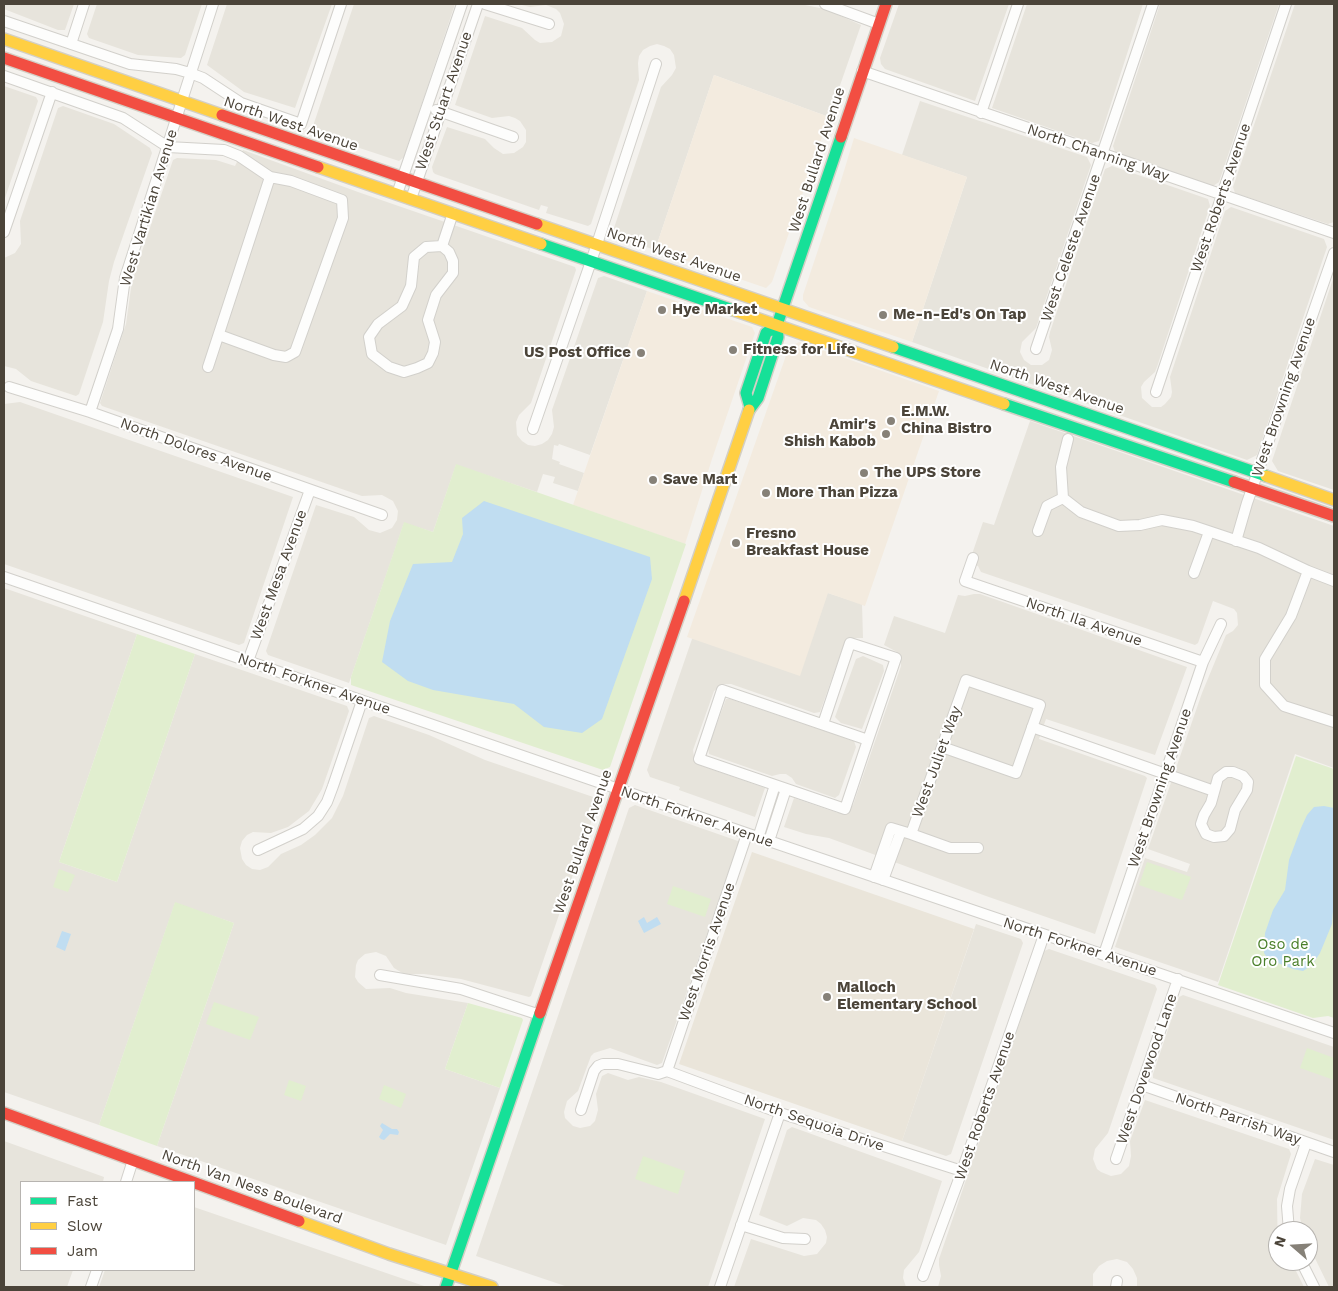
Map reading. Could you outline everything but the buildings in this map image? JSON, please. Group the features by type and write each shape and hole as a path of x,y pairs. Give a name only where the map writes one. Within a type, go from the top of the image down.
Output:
{"main road":[{"name":"West Bullard Avenue","path":"446,1287 750,407 746,393 766,332 777,325 783,309 886,4"},
{"name":"North West Avenue","path":"4,40 402,179 1258,472 1334,500"},
{"name":"North West Avenue","path":"4,58 1334,516"},
{"path":"985,397 989,393 1000,392 1097,424 1133,430"},
{"name":"North Van Ness Boulevard","path":"4,1113 190,1181"},
{"name":"North Van Ness Boulevard","path":"195,1183 381,1251 492,1287"}],"street":[{"path":"71,44 84,4"},
{"name":"West Vartikian Avenue","path":"90,412 118,329 125,278 178,118 181,101 213,4"},
{"path":"4,22 130,64 176,69 190,73 203,78 241,103 301,124 341,4"},
{"name":"West Stuart Avenue","path":"397,194 462,4"},
{"name":"West Stuart Avenue","path":"411,199 478,4"},
{"path":"485,4 549,24"},
{"path":"826,4 879,24"},
{"path":"981,113 1018,4"},
{"name":"West Celeste Avenue","path":"1036,349 1153,4"},
{"name":"West Roberts Avenue","path":"1156,392 1286,4"},
{"path":"533,429 656,64"},
{"name":"North Channing Way","path":"862,71 1334,233"},
{"path":"4,76 123,118 168,147 224,150 239,156 270,178 291,181 342,200 343,218 295,352 286,357 274,355 219,335"},
{"path":"4,232 52,92"},
{"path":"426,108 513,136"},
{"path":"208,368 270,178"},
{"path":"442,246 453,213"},
{"path":"442,246 451,256 453,273 436,295 428,320 435,342 433,352 428,363 417,368 404,372 390,367 372,354 369,337 378,324 402,306 411,286 414,257 426,247 442,246"},
{"name":"West Browning Avenue","path":"1236,541 1252,488 1334,253"},
{"name":"North Dolores Avenue","path":"9,387 90,412 382,515"},
{"path":"1068,439 1061,467 1063,498 1080,512 1119,526 1140,526 1162,520 1193,526 1259,548 1334,581"},
{"name":"West Mesa Avenue","path":"248,661 310,490"},
{"path":"1038,531 1047,506 1063,498"},
{"path":"1194,573 1209,532"},
{"name":"North Ila Avenue","path":"973,558 965,581 1203,662"},
{"path":"1308,571 1291,616 1265,659 1265,685 1284,706 1334,722"},
{"name":"North Forkner Avenue","path":"4,577 758,838 1334,1033"},
{"name":"West Browning Avenue","path":"1104,954 1203,662 1221,624"},
{"path":"823,724 850,643 896,658 845,809 699,759 722,690 868,740"},
{"name":"West Juliet Way","path":"878,879 942,747 966,680 1040,705 1032,727"},
{"path":"258,850 303,830 318,816 327,802 362,701"},
{"path":"942,747 1016,773 1032,727 1214,791"},
{"path":"1226,772 1238,773 1248,782 1247,790 1235,810 1230,830 1220,838 1206,834 1201,824 1211,803 1214,791 1218,778 1226,772"},
{"path":"758,838 775,785"},
{"path":"768,841 786,789"},
{"path":"901,831 950,848 978,848"},
{"name":"West Morris Avenue","path":"667,1071 747,834"},
{"name":"West Roberts Avenue","path":"923,1276 962,1171 1044,935"},
{"path":"380,975 461,989 540,1014"},
{"name":"West Dovewood Lane","path":"1116,1159 1178,979"},
{"name":"North Sequoia Drive","path":"581,1110 594,1071 598,1066 618,1064 658,1074 667,1071 780,1113 962,1171"},
{"name":"North Parrish Way","path":"1142,1085 1334,1152"},
{"path":"720,1287 780,1113"},
{"path":"1288,1221 1287,1206 1290,1189 1306,1143"},
{"path":"126,1181 133,1160"},
{"path":"741,1225 783,1238 805,1239"},
{"path":"91,1287 97,1271"},
{"path":"1306,1271 1314,1287"}],"shaded area":[{"path":"4,4 74,4 65,30 58,30 4,9"},
{"path":"97,4 202,4 185,55 181,58 138,55 89,38 87,34"},
{"path":"227,4 332,4 295,108 244,92 207,65"},
{"path":"354,4 455,4 404,157 399,161 311,132"},
{"path":"518,4 800,4 825,9 861,25 829,117 714,75 655,250 617,237 613,231 661,87 676,68 674,55 670,49 664,46 657,44 650,46 643,50 639,56 639,80 591,224 588,226 546,213 548,207 541,205 539,210 433,172 432,167 447,127 485,139 503,154 514,153 523,147 526,142 526,130 520,121 515,118 509,116 492,118 455,105 485,16 522,28 540,43 552,42 561,36 564,24 560,13 556,9 546,5 530,7"},
{"path":"899,4 1009,4 975,101 885,69 881,64 880,58"},
{"path":"1027,4 1143,4 1099,141 1092,143 992,108"},
{"path":"1160,4 1279,4 1219,182 1213,186 1115,152 1113,146"},
{"path":"1295,4 1334,4 1334,222 1328,224 1235,193 1233,187"},
{"path":"714,75 829,117 772,282 766,288 655,250"},
{"path":"4,86 36,97 38,101 4,201"},
{"path":"920,101 1087,157 1091,165 1036,328 1022,342 1020,352 1024,360 1031,365 1042,365 1049,360 1052,350 1049,337 1050,332 1105,169 1112,166 1208,199 1210,206 1157,367 1155,372 1141,387 1142,398 1152,407 1161,407 1171,397 1170,377 1225,211 1231,207 1324,239 1327,247 1257,455 1247,460 912,342 967,177 902,155"},
{"path":"63,106 114,124 150,148 152,153 114,262 103,322 79,394 76,396 31,381 16,369 4,366 4,258 15,253 21,244 20,221 58,108"},
{"path":"854,138 967,177 912,342 809,307 803,300 803,295"},
{"path":"243,150 575,267 576,270 531,403 519,415 516,422 517,435 528,445 542,444 552,434 554,427 552,410 598,278 604,276 647,291 590,455 559,444 558,446 554,445 552,459 560,462 559,464 584,473 578,491 553,483 555,477 543,474 537,492 456,465 433,532 404,523 349,683 268,655 266,651 316,505 354,517 369,530 380,533 392,528 397,520 398,511 393,501 382,495 362,496 102,406 100,403 126,324 131,288 136,269 173,160 177,158 216,160 235,166"},
{"path":"1334,276 1334,490 1278,471 1272,461"},
{"path":"647,291 752,327 755,333 685,544 573,505"},
{"path":"799,342 939,391 865,606 828,593 800,676 687,637 789,347"},
{"path":"20,402 293,497 244,643 239,645 4,564 4,404"},
{"path":"1030,421 1334,526 1334,768 1295,754 1218,982 1115,947 1145,858 1187,872 1190,864 1148,849 1202,693 1226,635 1238,625 1237,613 1234,609 1213,601 1198,643 1195,645 981,572 978,566 969,563 983,522 994,525"},
{"path":"4,588 137,634 59,862 117,882 195,654 347,706 349,711 322,789 309,811 288,827 271,833 253,832 242,841 240,848 242,859 252,869 260,870 268,867 281,854 301,845 315,835 332,818 343,796 369,718 374,716 429,735 485,760 599,799 531,996 461,979 424,974 404,974 394,968 386,956 376,952 365,954 358,960 356,965 355,977 366,989 390,988 406,993 468,1003 445,1069 500,1088 446,1245 157,1146 234,923 175,903 99,1125 4,1092"},
{"path":"828,593 862,604 863,638 852,638 844,644 820,712 814,713 731,684 723,684 714,691 693,750 694,757 702,766 765,788 755,817 679,790 680,787 650,777 647,770 692,639"},
{"path":"980,594 1187,667 1155,755 1046,719 1039,739 1147,778 1095,934 829,838 806,834 784,827 794,798 838,813 848,810 853,805 901,666 901,660 897,652 884,645 894,616 945,633 958,595"},
{"path":"863,656 883,665 884,671 862,729 841,723 835,717 856,659"},
{"path":"726,699 854,741 856,747 839,795 835,798 796,784 786,774 772,776 709,754 708,748"},
{"path":"635,805 738,841 738,845 662,1063 657,1065 610,1048 594,1053 591,1056 578,1091 567,1101 564,1112 565,1118 573,1126 580,1128 590,1126 595,1121 598,1110 596,1094 602,1076 608,1073 628,1080 639,1077 661,1082 765,1119 708,1287 568,1287 476,1256 629,808"},
{"name":"Malloch Elementary School","path":"752,852 974,929 902,1141 679,1064"},
{"path":"976,924 1021,939 1023,943 951,1154 946,1156 902,1141"},
{"path":"1049,949 1155,985 1157,989 1108,1133 1095,1149 1093,1159 1097,1169 1111,1176 1121,1174 1129,1166 1131,1156 1130,1141 1145,1100 1289,1149 1291,1154 1277,1199 1277,1221 1268,1221 1268,1271 1296,1271 1304,1287 1137,1287 1137,1278 1133,1269 1127,1262 1117,1259 1107,1261 1099,1266 1093,1274 1093,1287 938,1287 941,1276 939,1259 1044,951"},
{"path":"1183,995 1334,1047 1334,1140 1153,1078 1179,997"},
{"path":"792,1127 942,1181 919,1252 904,1270 903,1278 906,1287 734,1287 751,1239 804,1256 817,1254 826,1243 825,1230 816,1220 803,1218 787,1226 759,1215 787,1130"},
{"path":"4,1141 104,1177 103,1181 20,1181 20,1271 73,1271 67,1287 4,1287"},
{"path":"1315,1159 1334,1165 1334,1287 1329,1287 1318,1264 1318,1221 1301,1221 1302,1194"},
{"path":"195,1207 427,1287 99,1287 105,1271 195,1271"}],"green space":[{"path":"456,464 686,544 610,767 603,770 351,685 351,677 404,522 433,532"},
{"path":"137,634 195,654 117,882 59,862"},
{"name":"Oso de Oro Park","path":"1296,756 1334,769 1334,1018 1328,1016 1313,1018 1218,985"},
{"path":"1147,862 1191,877 1182,900 1139,885"},
{"path":"59,869 75,875 68,892 53,887"},
{"path":"673,886 711,899 705,917 667,904"},
{"path":"175,902 234,923 157,1146 99,1125"},
{"path":"214,1002 259,1017 250,1040 206,1024"},
{"path":"468,1003 522,1018 523,1020 500,1088 445,1069"},
{"path":"1307,1048 1334,1058 1334,1080 1300,1068"},
{"path":"289,1080 306,1086 301,1101 284,1095"},
{"path":"384,1085 406,1094 401,1108 379,1099"},
{"path":"643,1156 685,1171 678,1194 635,1179"}],"water":[{"path":"484,501 650,557 652,579 602,719 582,733 544,727 514,704 433,690 408,681 382,662 390,621 413,564 452,562 463,534 462,518"},
{"path":"1314,807 1334,808 1334,898 1332,924 1320,953 1312,965 1303,971 1268,959 1264,953 1265,933 1273,910 1285,890 1289,860 1307,815"},
{"path":"644,917 647,923 657,917 661,924 644,933 638,921"},
{"path":"62,931 71,934 65,951 56,947"},
{"path":"382,1123 392,1129 397,1129 398,1135 390,1134 384,1140 381,1139 379,1137 383,1130 380,1126"}],"traffic: fast":[{"path":"749,410 758,398 778,337 777,325 841,137"},
{"path":"541,244 733,310"},
{"path":"750,407 746,393 766,333 777,325"},
{"path":"893,347 1266,476"},
{"path":"1004,404 1234,482"},
{"path":"446,1287 540,1013"}],"traffic: slow":[{"path":"4,39 222,115"},
{"path":"318,167 541,244"},
{"path":"537,224 893,347"},
{"path":"733,310 1004,404"},
{"path":"684,601 749,410"},
{"path":"1266,476 1334,500"},
{"path":"299,1221 389,1254 492,1287"}],"traffic: jam":[{"path":"841,137 886,4"},
{"path":"4,58 318,167"},
{"path":"222,115 537,224"},
{"path":"1234,482 1334,516"},
{"path":"540,1013 684,601"},
{"path":"4,1113 190,1181"},
{"path":"195,1183 299,1221"}],"place":[{"name":"Hye Market","path":"662,310"},
{"name":"Me-n-Ed's On Tap","path":"883,315"},
{"name":"Fitness for Life","path":"733,350"},
{"name":"US Post Office","path":"641,353"},
{"name":"E.M.W. China Bistro","path":"891,421"},
{"name":"Amir's Shish Kabob","path":"886,434"},
{"name":"The UPS Store","path":"864,473"},
{"name":"Save Mart","path":"653,480"},
{"name":"More Than Pizza","path":"766,493"},
{"name":"Fresno Breakfast House","path":"736,543"},
{"name":"Malloch Elementary School","path":"827,997"}]}
